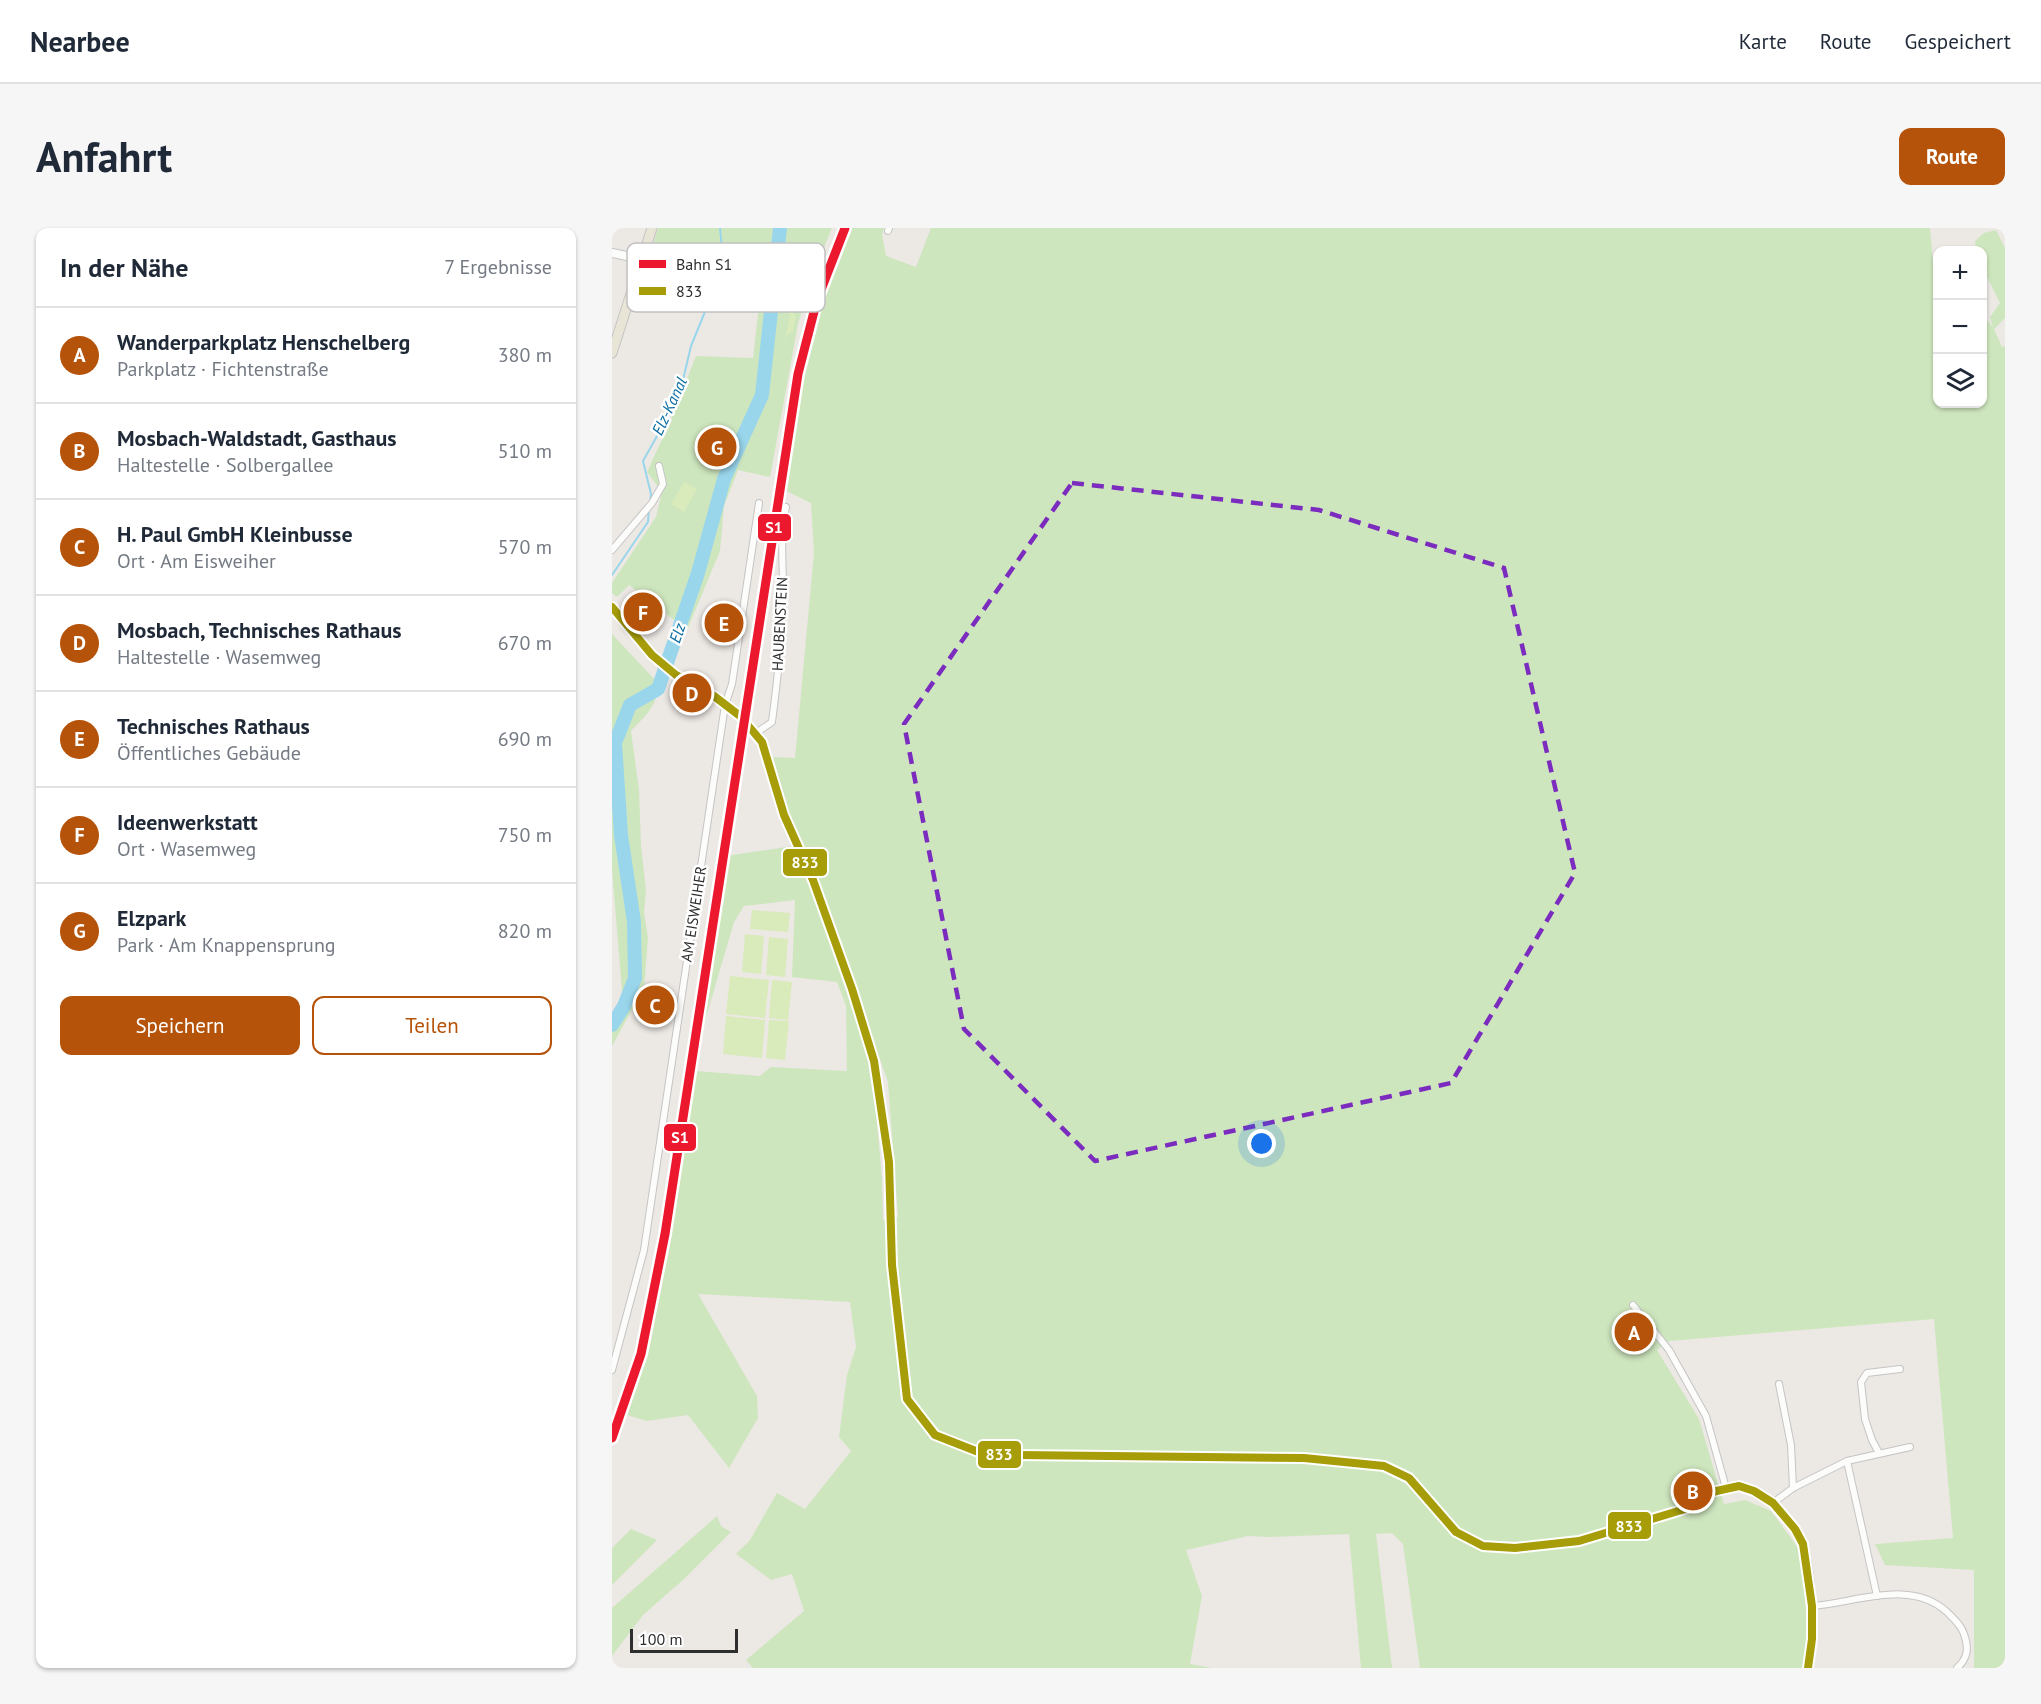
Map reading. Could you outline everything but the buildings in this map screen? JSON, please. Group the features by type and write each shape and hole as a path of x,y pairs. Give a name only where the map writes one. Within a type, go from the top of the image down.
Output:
{"main road":[{"path":"647,243 652,228"},
{"path":"612,353 627,304"}],"street":[{"path":"612,253 627,256"},
{"path":"612,550 650,505 663,484 659,466"},
{"name":"AM EISWEIHER","path":"612,1370 644,1250 725,705 732,684 759,503"},
{"name":"HAUBENSTEIN","path":"756,733 772,722 783,603 782,528 786,507"},
{"path":"612,607 652,655 676,675 702,688 725,705 756,733 767,752 770,773 784,815 813,880 874,1061 889,1162 892,1265 907,1399 935,1435 981,1454 1304,1458 1384,1466 1409,1478 1456,1532 1483,1546 1515,1548 1579,1541 1685,1509 1712,1492 1739,1486 1754,1491 1773,1503 1795,1529 1803,1544 1812,1606 1809,1668"},
{"path":"1633,1305 1669,1350 1706,1416 1726,1488"},
{"path":"1880,1453 1872,1440 1865,1419 1862,1382 1867,1373 1900,1369"},
{"path":"1779,1384 1791,1445 1793,1488"},
{"path":"1773,1503 1793,1488 1847,1461 1911,1447"},
{"path":"1847,1461 1877,1596"},
{"path":"1812,1606 1877,1596 1910,1595 1930,1600 1957,1621 1965,1637 1966,1657 1957,1668"}],"highlighted area":[{"path":"1072,483 1319,510 1504,568 1575,873 1451,1083 1095,1161 964,1029 904,724"}],"green space":[{"path":"658,228 832,228 825,245 825,243 655,243"},
{"path":"851,228 884,228 882,235 886,256 916,267 931,228 1930,228 1933,261 1933,408 1987,408 1987,320 1993,327 1990,317 2000,303 1987,277 1987,246 1976,246 1975,241 1984,233 1996,230 2005,248 2005,318 1994,329 2002,347 2005,346 2005,1668 1974,1668 1974,1570 1885,1565 1875,1544 1953,1538 1934,1319 1669,1341 1657,1350 1699,1419 1724,1504 1745,1500 1771,1511 1801,1552 1809,1648 1804,1668 1420,1668 1403,1544 1392,1533 1376,1534 1392,1668 1361,1668 1349,1534 1248,1536 1186,1550 1202,1596 1190,1664 1212,1668 753,1668 746,1660 804,1611 792,1574 771,1580 736,1554 750,1540 777,1493 805,1509 851,1451 839,1437 847,1375 856,1347 850,1302 698,1294 757,1396 758,1418 729,1468 688,1415 647,1421 624,1414 643,1358 666,1240 726,856 793,846 872,1063 883,1220 898,1217 888,1082 817,881 788,813 773,757 795,758 814,553 811,503 782,489 794,413 819,312 825,312 825,289","holes":["795,900 792,977 837,982 846,1006 847,1071 771,1067 760,1076 696,1071 705,1021 734,922 744,906"]},
{"path":"758,312 802,312 770,477 738,470 724,506 720,551 687,630 629,585 617,597 612,593 612,583 656,517 662,492 647,472 696,356 753,358"},
{"path":"788,312 793,312 796,317 793,331 787,335 783,350 790,316"},
{"path":"684,482 697,489 684,512 671,504"},
{"path":"612,634 656,681 657,689 651,709 631,731 639,790 641,845 646,891 644,912 648,938 644,988 612,1046 612,1020 623,1003 612,869"},
{"path":"752,910 790,913 788,932 750,929"},
{"path":"745,934 764,936 761,974 742,972"},
{"path":"769,937 788,939 785,977 766,975"},
{"path":"730,976 769,980 765,1018 726,1014"},
{"path":"772,980 792,982 788,1020 769,1018"},
{"path":"726,1016 765,1020 762,1058 723,1054"},
{"path":"769,1020 789,1021 785,1060 766,1058"},
{"path":"717,1516 721,1526 731,1532 683,1580 643,1615 612,1656 612,1608"},
{"path":"631,1529 657,1540 612,1585 612,1548"}],"waterway":[{"name":"Elz-Kanal","path":"720,228 721,243"},
{"name":"Elz","path":"778,243 780,228"},
{"name":"Elz-Kanal","path":"650,502 651,494 643,461 666,420 682,384 691,346 705,312"},
{"name":"Elz","path":"612,1025 624,1006 635,978 634,922 621,835 615,743 630,705 658,689 698,573 724,479 762,395 771,312"},
{"name":"Elz-Kanal","path":"612,575 648,522 649,508"}],"rail line":[{"name":"S1","path":"825,279 845,228"},
{"name":"S1","path":"612,1438 641,1354 665,1234 798,374 814,312"}],"transit line":[{"name":"833","path":"612,607 652,655 676,675 714,696 740,716 762,742 784,815 813,880 852,989 874,1061 889,1162 892,1265 907,1399 935,1435 981,1453 1304,1458 1384,1466 1409,1478 1456,1532 1483,1546 1515,1548 1579,1541 1685,1509 1712,1492 1739,1486 1754,1491 1773,1503 1795,1529 1803,1544 1812,1606 1812,1639 1808,1668"}],"place":[{"name":"Elzpark","path":"717,447"},
{"name":"Ideenwerkstatt","path":"643,612"},
{"name":"Technisches Rathaus","path":"724,623"},
{"name":"Mosbach, Technisches Rathaus","path":"692,693"},
{"name":"H. Paul GmbH Kleinbusse","path":"655,1005"},
{"name":"Wanderparkplatz Henschelberg","path":"1634,1332"},
{"name":"Mosbach-Waldstadt, Gasthaus","path":"1693,1491"}]}
